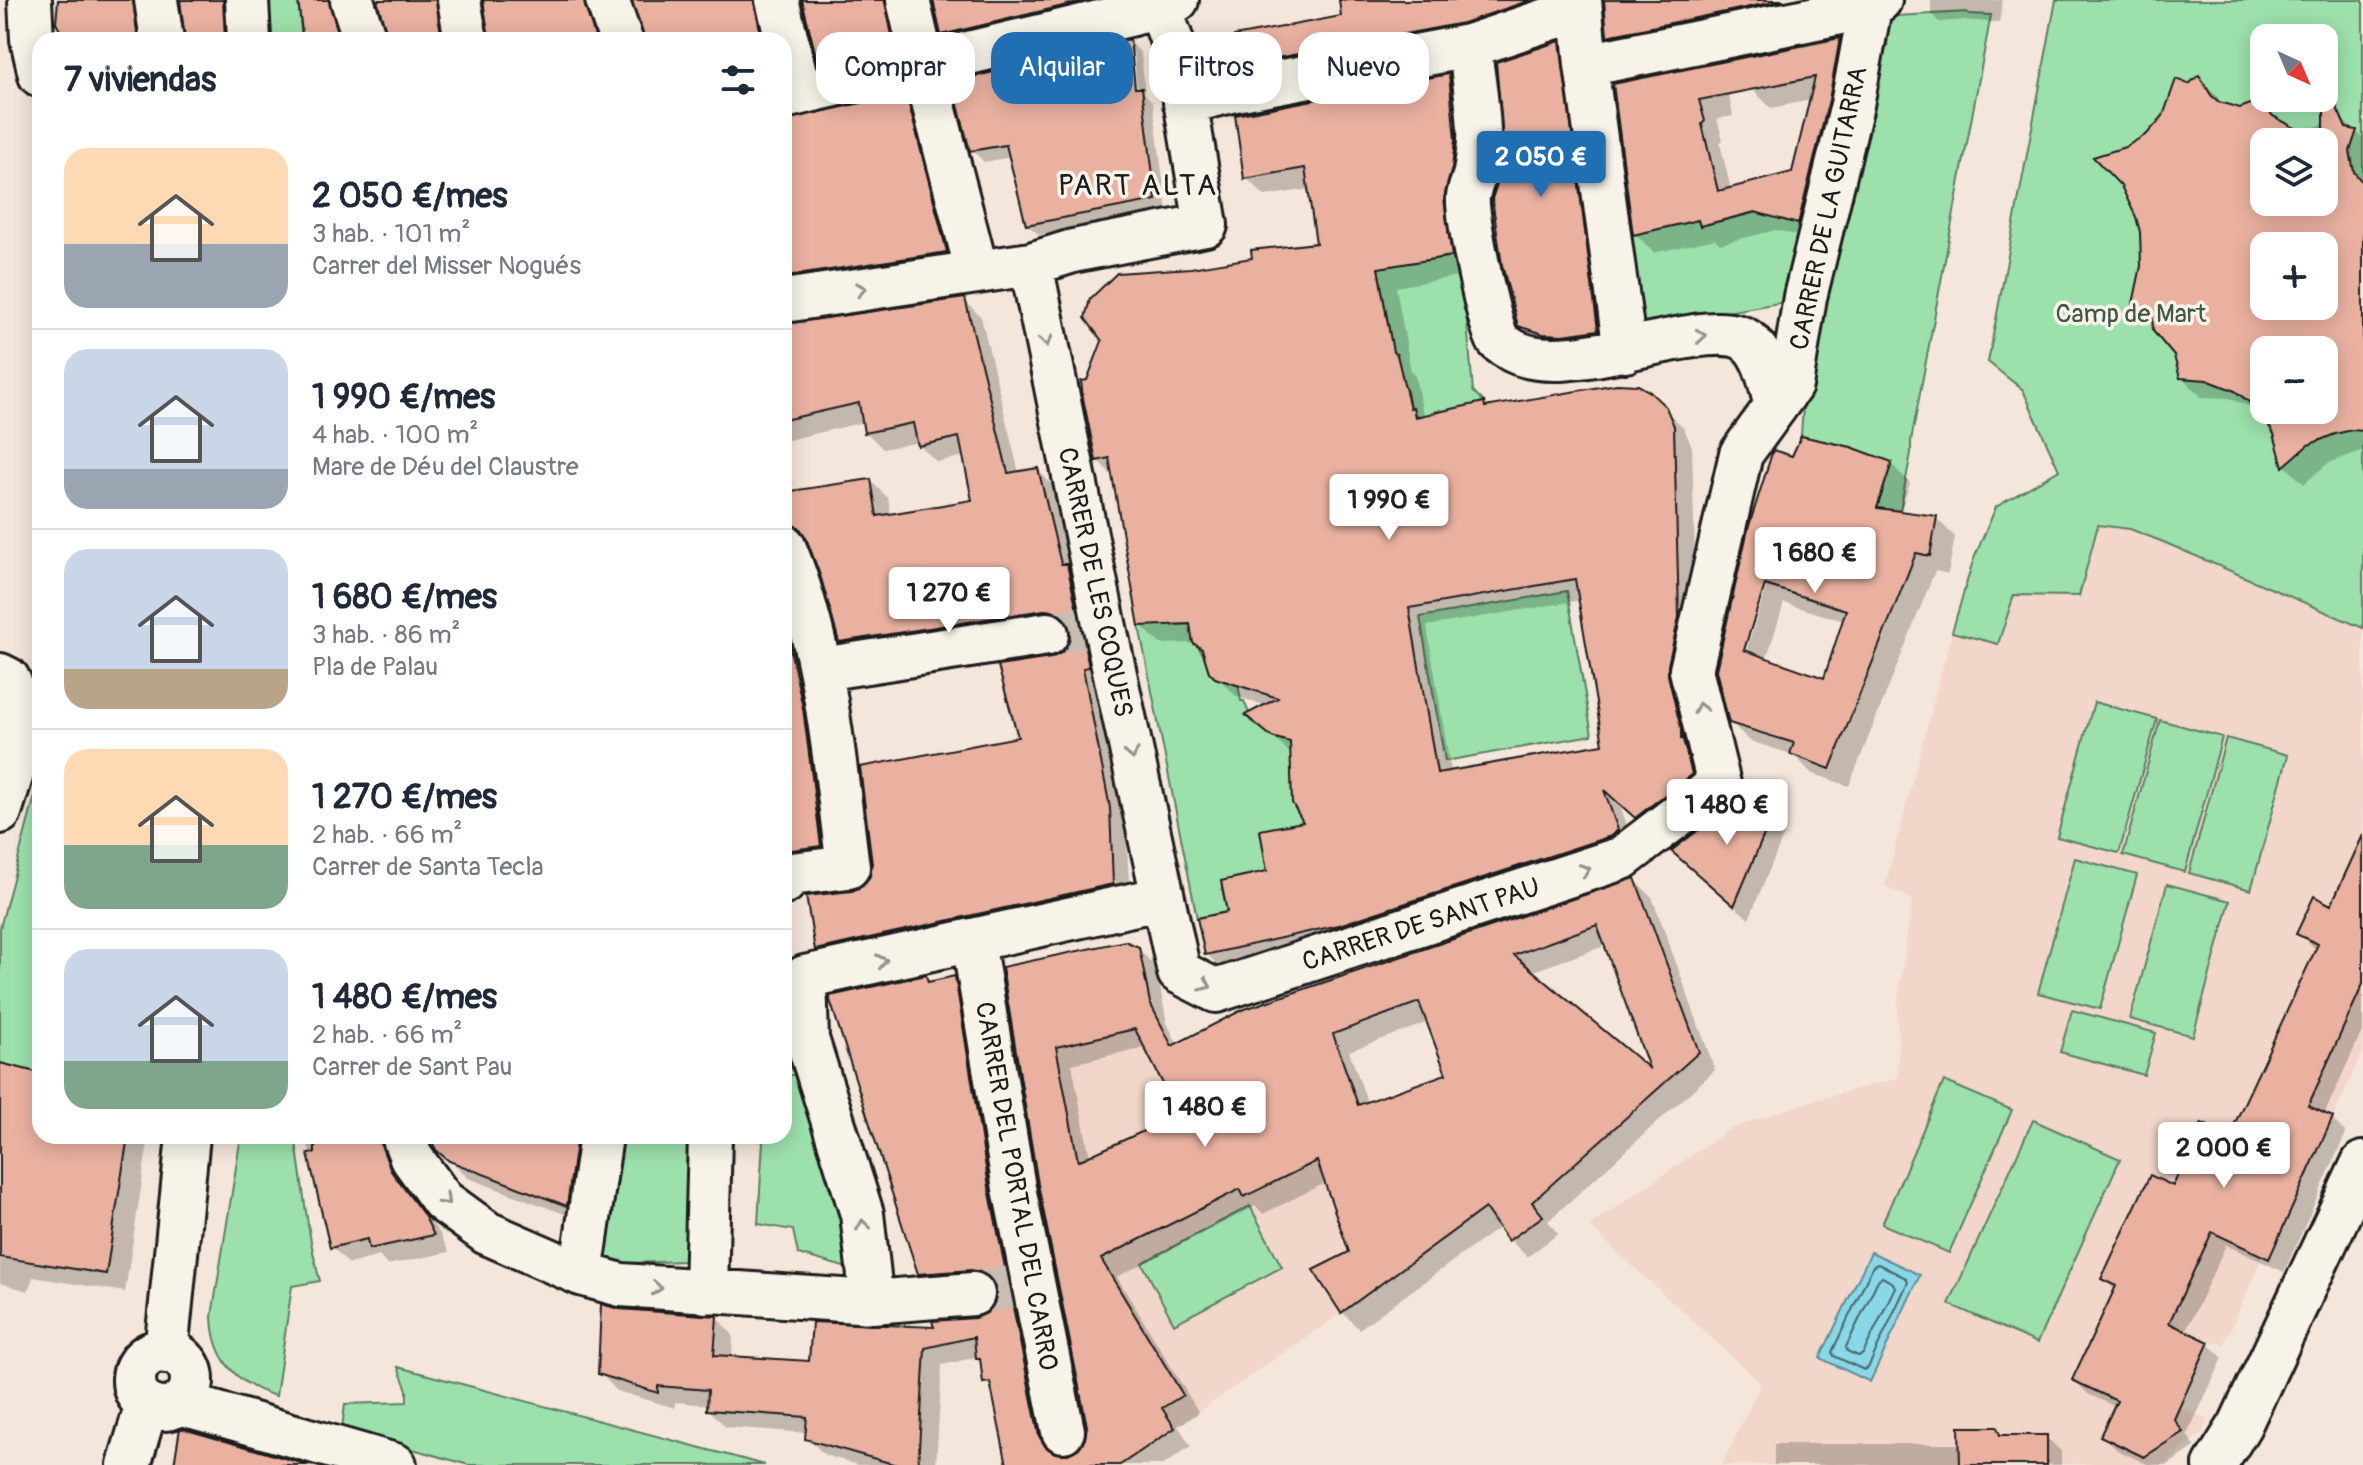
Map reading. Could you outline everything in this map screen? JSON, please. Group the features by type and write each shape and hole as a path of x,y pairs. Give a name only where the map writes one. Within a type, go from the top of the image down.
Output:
{"street":[{"path":"30,0 32,39"},
{"path":"156,0 161,32"},
{"path":"247,0 249,32"},
{"path":"352,0 362,32"},
{"path":"459,0 465,32"},
{"path":"607,0 618,32"},
{"path":"777,0 782,32"},
{"path":"908,0 916,32"},
{"path":"792,300 1031,264 1073,251 1206,225 1184,96 1235,90 1469,46 1580,4 1625,351"},
{"path":"1586,65 1875,4"},
{"name":"CARRER DE LA GUITARRA","path":"1719,784 1691,670 1741,454 1791,385 1805,297 1875,4"},
{"path":"975,51 1156,5 1168,32"},
{"path":"1469,46 1479,133 1475,174 1468,197 1471,228 1498,341 1518,355 1547,361 1625,351 1684,338 1730,334 1749,342 1761,360 1776,405"},
{"path":"792,95 816,89"},
{"path":"933,104 977,272"},
{"name":"CARRER DE LES COQUES","path":"1031,264 1078,628 1163,898"},
{"path":"792,564 822,669 848,867 792,877"},
{"path":"822,669 1078,628"},
{"path":"0,675 8,679 20,703 18,754 0,812"},
{"name":"CARRER DE SANT PAU","path":"1163,898 1179,972 1216,991 1622,858 1719,784"},
{"path":"872,1302 862,1214 807,1039 795,966 973,941 1163,898"},
{"name":"CARRER DEL PORTAL DEL CARRO","path":"973,941 1027,1282 1063,1431"},
{"path":"129,1465 131,1453 164,1404 191,1386 187,1365 166,1352 187,1144"},
{"path":"406,1144 411,1157 443,1201 487,1233 581,1274 621,1285 872,1302 973,1294"},
{"path":"581,1274 600,1144"},
{"path":"706,1292 710,1144"},
{"path":"2215,1465 2240,1425 2363,1163"},
{"path":"164,1404 371,1461"}],"shaded area":[{"path":"2098,525 2130,529 2161,541 2363,628 2363,1051 2269,1259 2262,1257 2224,1344 2209,1342 2179,1408 2208,1419 2203,1431 2166,1464 1722,1465 1761,1383 1589,1226 1728,1130 1802,1104 1898,1078 1898,1004 1912,899 1885,886 1952,632 1997,644 2014,594 2034,594"},
{"path":"1125,941 1139,947 1153,1021 1171,1046 1314,1153 1349,1252 1313,1271 1341,1313 1175,1428 1124,1351 1063,1380 990,969"}],"green space":[{"path":"269,0 298,0 301,32 271,32"},
{"name":"Camp de Mart","path":"2056,0 2363,0 2363,628 2161,541 2130,529 2098,525 2079,596 2014,595 1998,644 1952,632 1973,561 1996,507 2059,470 2023,390 1988,362"},
{"path":"1967,12 1991,15 1900,511 1877,508 1892,462 1851,447 1801,436 1804,388 1877,48 1887,48 1888,32 1879,30 1879,17"},
{"path":"1783,206 1780,219 1808,226 1791,301 1628,329 1618,238 1698,220 1700,226"},
{"path":"1461,255 1473,391 1484,402 1419,417 1413,407 1410,408 1407,391 1398,383 1402,377 1397,355 1377,340 1389,329 1378,268"},
{"path":"1567,591 1592,735 1445,761 1420,617"},
{"path":"1170,614 1173,626 1190,624 1193,643 1200,649 1211,674 1216,678 1237,678 1241,701 1244,701 1249,713 1246,715 1252,722 1254,720 1274,737 1300,741 1306,822 1260,830 1269,883 1252,874 1221,881 1227,912 1197,918 1139,626"},
{"path":"2094,702 2157,719 2119,853 2057,837"},
{"path":"2160,720 2222,737 2185,872 2123,855"},
{"path":"2226,738 2288,755 2251,890 2189,873"},
{"path":"32,807 32,1071 0,1063 0,928"},
{"path":"2075,858 2137,875 2100,1009 2038,993"},
{"path":"2167,884 2230,901 2193,1036 2130,1019"},
{"path":"2072,1010 2156,1033 2144,1075 2060,1052"},
{"path":"792,1075 805,1075 854,1218 854,1270 798,1254 793,1230 758,1224 763,1144 792,1144"},
{"path":"1944,1081 2012,1110 1949,1253 1882,1224"},
{"path":"2033,1120 2120,1159 2037,1343 1949,1304"},
{"path":"240,1144 296,1144 308,1227 320,1281 292,1286 276,1396 249,1385 229,1368 217,1345 212,1316"},
{"path":"616,1144 690,1144 686,1261 598,1264"},
{"path":"1250,1206 1282,1267 1174,1324 1142,1263"},
{"path":"398,1367 765,1465 469,1465 342,1429 345,1404 407,1402 407,1390"}],"water":[{"path":"1871,1252 1920,1275 1870,1382 1820,1358"}],"building":[{"path":"58,0 133,0 137,32 61,32 56,23"},
{"path":"180,0 223,0 225,32 184,32"},
{"path":"298,0 329,0 338,32 302,32"},
{"path":"377,0 436,0 441,32 386,32"},
{"path":"483,0 584,0 594,32 488,32"},
{"path":"632,0 754,0 760,32 642,32"},
{"path":"802,0 885,0 891,32 816,32 816,56"},
{"path":"933,0 1088,0 954,32 940,32"},
{"path":"1339,0 1531,0 1463,23 1415,32 1298,32 1298,54 1282,57 1282,32 1255,32 1341,16"},
{"path":"1604,0 1784,0 1607,36"},
{"path":"1840,38 1829,100 1798,224 1755,212 1700,226 1698,220 1633,235 1613,84","holes":["1815,77 1792,172 1718,191 1699,100"]},
{"path":"1560,41 1598,330 1563,335 1543,334 1518,326 1502,265 1492,199 1499,177 1503,142 1496,62"},
{"path":"1133,68 1135,88 1142,88 1156,200 1026,225 1006,145 970,151 958,104 975,104 975,76 991,73 991,104 1133,104"},
{"path":"1449,74 1455,140 1444,198 1452,256 1378,268 1393,352 1397,355 1410,408 1413,407 1415,417 1484,402 1485,407 1617,384 1638,385 1666,407 1674,426 1679,617 1668,675 1681,740 1682,736 1692,774 1635,818 1604,790 1618,830 1611,836 1339,925 1205,955 1197,918 1227,912 1221,881 1267,871 1260,830 1303,822 1292,803 1290,742 1272,737 1245,715 1278,698 1215,678 1209,672 1202,649 1193,643 1190,624 1139,626 1109,458 1096,461 1081,381 1087,380 1102,341 1085,318 1090,299 1117,273 1191,268 1252,258 1251,250 1316,243 1305,168 1244,179 1235,115 1298,103 1429,104 1429,78","holes":["1575,579 1603,744 1437,773 1409,608"]},
{"path":"2199,75 2219,102 2240,108 2250,104 2250,112 2269,112 2295,128 2250,128 2250,216 2338,216 2338,128 2324,128 2324,112 2338,110 2346,128 2357,130 2350,151 2354,172 2363,183 2363,431 2335,434 2308,445 2283,467 2274,434 2268,424 2338,424 2338,336 2250,336 2250,403 2235,391 2207,380 2180,378 2174,356 2153,331 2152,312 2133,304 2141,266 2140,232 2136,217 2121,186 2093,157 2125,147 2147,134 2163,116 2176,79 2189,84"},
{"path":"856,104 909,104 947,252 792,276 792,118"},
{"path":"965,298 1008,473 1038,468 1061,564 1067,564 1089,667 1083,668 1110,808 1113,884 815,950 806,896 852,891 863,886 870,876 872,864 860,767 1018,737 998,666 1051,658 1063,652 1070,642 1070,630 1065,618 1055,611 1044,610 839,642 806,538 799,527 792,525 792,491 871,479 877,516 972,500 959,437 918,446 913,423 864,433 859,403 792,418 792,323"},
{"path":"1801,436 1851,447 1892,462 1877,508 1937,516 1930,556 1916,553 1830,769 1790,754 1794,743 1729,723 1716,670 1748,529 1773,450 1792,456","holes":["1765,585 1846,610 1824,678 1744,650"]},
{"path":"792,658 803,708 821,846 792,850"},
{"path":"1740,795 1774,811 1734,906 1671,851 1734,803"},
{"path":"2363,835 2363,984 2308,1106 2333,1117 2269,1259 2212,1232 2169,1323 2209,1342 2174,1419 2183,1432 2144,1457 2100,1436 2117,1401 2072,1380 2116,1286 2101,1279 2150,1175 2173,1186 2202,1123 2229,1136 2318,944 2296,934 2314,896 2331,905"},
{"path":"1635,878 1699,1052 1532,1202 1543,1216 1508,1241 1485,1208 1341,1313 1313,1270 1349,1252 1317,1161 1244,1197 1240,1189 1101,1259 1183,1395 1162,1408 1175,1428 1120,1465 1007,1465 990,1382 983,1383 974,1337 925,1348 918,1465 897,1465 805,1439 807,1417 707,1410 708,1390 658,1386 658,1393 598,1374 601,1304 619,1309 717,1316 714,1355 809,1361 812,1322 934,1327 932,1321 975,1318 987,1313 995,1304 997,1291 984,1273 971,1270 918,1274 830,1000 830,996 926,975 928,982 955,976 990,1193 1039,1436 1045,1446 1055,1453 1068,1454 1079,1448 1085,1439 1087,1426 1038,1184 1002,967 1125,941 1139,947 1150,1003 1172,1046 1242,1010","holes":["1597,925 1649,1068 1514,955","1419,1002 1446,1074 1358,1105 1333,1034","1135,1029 1179,1115 1078,1161 1056,1047"]},
{"path":"0,1063 32,1071 32,1144 127,1144 106,1274 0,1257"},
{"path":"381,1144 391,1171 424,1215 434,1235 369,1249 367,1239 330,1248 308,1154 315,1153 315,1145"},
{"path":"433,1144 576,1144 567,1206 449,1161"},
{"path":"1959,1427 1997,1427 2000,1435 2047,1435 2047,1465 1960,1465"},
{"path":"180,1428 308,1465 174,1465"}],"tunnel":[{"path":"1047,634 1084,627"},
{"path":"973,1294 1020,1285"}],"district":[{"name":"PART ALTA","path":"1138,185"}]}
